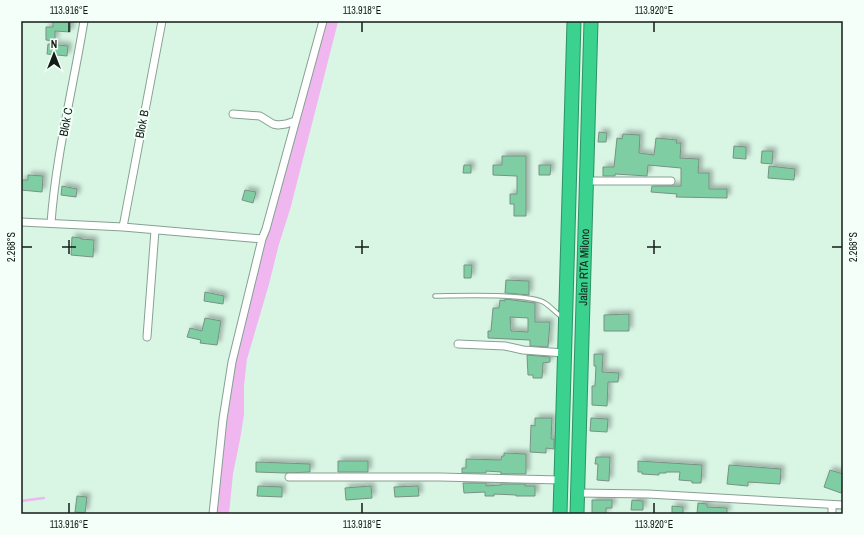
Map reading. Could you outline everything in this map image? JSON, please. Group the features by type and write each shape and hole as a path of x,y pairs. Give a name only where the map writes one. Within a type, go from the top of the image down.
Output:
{"highway":[{"name":"Jalan RTA Milono","path":"574,21 574,320 579,402 577,512"},
{"name":"Jalan RTA Milono","path":"560,512 565,353 574,320 586,181 591,21"},
{"path":"560,512 577,512"}],"street":[{"name":"Blok C","path":"51,223 54,190 84,21"},
{"name":"Blok B","path":"123,227 162,21"},
{"path":"213,514 223,419 232,362 262,239 323,21"},
{"path":"233,114 260,116 273,124 278,125 286,124 295,120"},
{"path":"586,181 671,180"},
{"path":"21,222 123,227 262,239"},
{"path":"147,336 155,230"},
{"path":"458,344 505,346 523,350 565,353"},
{"path":"290,477 440,477 561,480"},
{"path":"578,494 648,494 843,505"},
{"path":"832,504 832,514"}],"lane":[{"path":"435,296 516,297 533,299 545,303 574,320"}],"building":[{"path":"53,21 71,21 70,32 55,31 55,41 46,40 46,27 53,27"},
{"path":"48,44 68,46 67,56 47,54"},
{"path":"599,132 607,133 606,142 598,142"},
{"path":"623,134 640,135 639,153 654,155 656,138 677,140 676,143 681,143 680,158 699,159 698,173 709,173 709,189 727,189 727,198 676,197 677,194 651,192 652,186 681,186 681,168 648,165 647,176 615,174 615,176 603,176 603,167 614,167 617,138 622,139"},
{"path":"734,146 746,147 746,159 733,158"},
{"path":"762,151 773,151 772,164 761,163"},
{"path":"502,156 526,156 526,216 514,216 514,204 510,204 510,194 517,194 517,176 493,175 493,165 502,165"},
{"path":"464,165 471,165 471,173 463,173"},
{"path":"539,165 551,165 550,175 539,175"},
{"path":"769,166 795,169 794,180 768,178"},
{"path":"28,175 43,176 42,192 21,190 21,180 28,180"},
{"path":"62,186 77,189 76,197 61,195"},
{"path":"245,190 256,192 253,203 242,200"},
{"path":"72,237 94,240 93,257 71,255"},
{"path":"464,265 472,265 471,278 464,278"},
{"path":"506,280 529,281 529,295 505,293"},
{"path":"205,292 224,296 223,304 204,301"},
{"path":"505,299 535,303 535,322 550,322 548,347 530,346 530,340 488,338 488,331 491,331 493,308 499,308 500,300 505,301","holes":["510,317 528,318 528,332 511,331"]},
{"path":"629,314 629,331 604,331 604,315"},
{"path":"205,318 221,321 217,345 200,343 201,340 187,337 190,328 202,331"},
{"path":"594,354 603,354 602,372 619,373 618,382 608,382 607,406 592,405 592,386 595,386 596,366 594,366"},
{"path":"527,355 550,357 550,362 543,363 542,378 533,378 533,375 528,375"},
{"path":"535,418 552,418 551,439 554,439 554,449 546,448 546,453 530,452 531,425 535,426"},
{"path":"591,418 608,419 607,432 590,431"},
{"path":"504,453 526,454 526,474 501,474 501,472 486,471 486,473 462,473 462,468 466,468 466,459 501,460"},
{"path":"596,457 610,457 609,481 597,480 598,464 595,464"},
{"path":"338,461 368,461 368,472 338,472"},
{"path":"638,461 702,465 701,483 692,483 692,481 679,480 680,472 659,473 659,475 642,474 642,472 638,472"},
{"path":"256,462 310,464 310,472 256,472"},
{"path":"729,465 781,469 780,484 748,482 748,486 727,484"},
{"path":"830,470 843,474 843,489 841,493 824,487"},
{"path":"463,483 486,483 486,486 501,484 525,484 525,486 535,486 535,496 494,494 494,496 485,496 485,492 464,493"},
{"path":"258,486 282,487 282,497 257,496"},
{"path":"371,486 372,498 346,500 345,488"},
{"path":"418,486 419,496 395,497 394,487"},
{"path":"77,496 87,497 85,513 75,512"},
{"path":"592,500 612,500 612,508 606,508 606,514 592,514"},
{"path":"632,500 643,501 643,510 631,510"},
{"path":"698,503 707,504 707,507 727,508 727,514 697,514"},
{"path":"672,506 683,507 683,514 672,514"}],"waterway":[{"path":"221,514 225,473 236,414 236,386 239,358 283,205 330,21"},
{"path":"21,501 44,498"}]}
